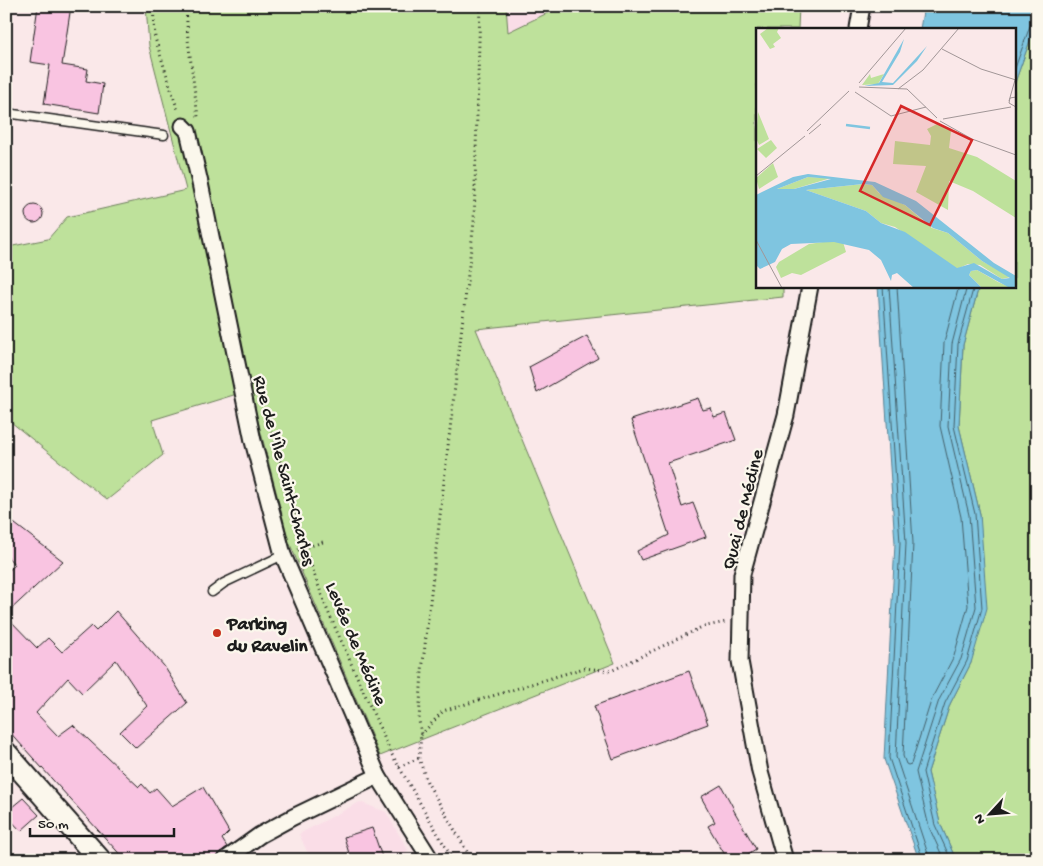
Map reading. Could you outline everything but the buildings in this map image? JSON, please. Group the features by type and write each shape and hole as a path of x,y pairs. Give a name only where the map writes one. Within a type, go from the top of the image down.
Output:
{"main road":[{"path":"6,753 100,860"}],"street":[{"path":"858,28 862,6"},
{"name":"Rue de l'Île Saint-Charles","path":"183,126 188,131 253,440 283,554 378,776 431,860"},
{"name":"Quai de Médine","path":"785,860 760,772 740,661 742,574 786,415 810,288"},
{"path":"225,860 260,835 378,776"}],"lane":[{"path":"6,112 164,135"},
{"path":"212,592 224,583 283,554"}],"path":[{"path":"153,6 155,38 183,126"},
{"path":"186,6 188,40 198,119"},
{"path":"472,860 427,782 419,758 421,735 419,720 422,672 474,222 480,6"},
{"name":"Levée de Médine","path":"266,411 305,548 326,607 391,753 453,860"},
{"path":"283,554 326,541"},
{"path":"421,735 443,711 584,668 611,671 702,627 741,619"},
{"path":"399,767 419,758"}],"shaded area":[{"path":"506,6 562,6 508,32"},
{"path":"360,802 386,812 408,850 404,858 405,860 311,860 299,834"}],"green space":[{"path":"146,6 506,6 508,32 562,6 799,6 798,28 756,28 756,288 783,288 783,297 476,329 615,663 380,756 289,542 250,390 152,420 163,455 107,500 6,418 6,261 8,247 48,239 67,217 186,190 149,46"},
{"path":"1037,21 1037,860 956,860 940,823 928,772 950,704 971,663 980,514 959,426 963,345 978,288 1016,288 1016,79"}],"water":[{"path":"924,6 1037,6 1037,21 1016,79 1016,28 920,28"},
{"path":"878,288 978,288 963,345 959,426 980,514 987,608 971,663 950,704 928,772 940,823 956,860 919,860 884,759 895,543"}],"place":[{"name":"Parking du Ravelin","path":"217,633"}]}
